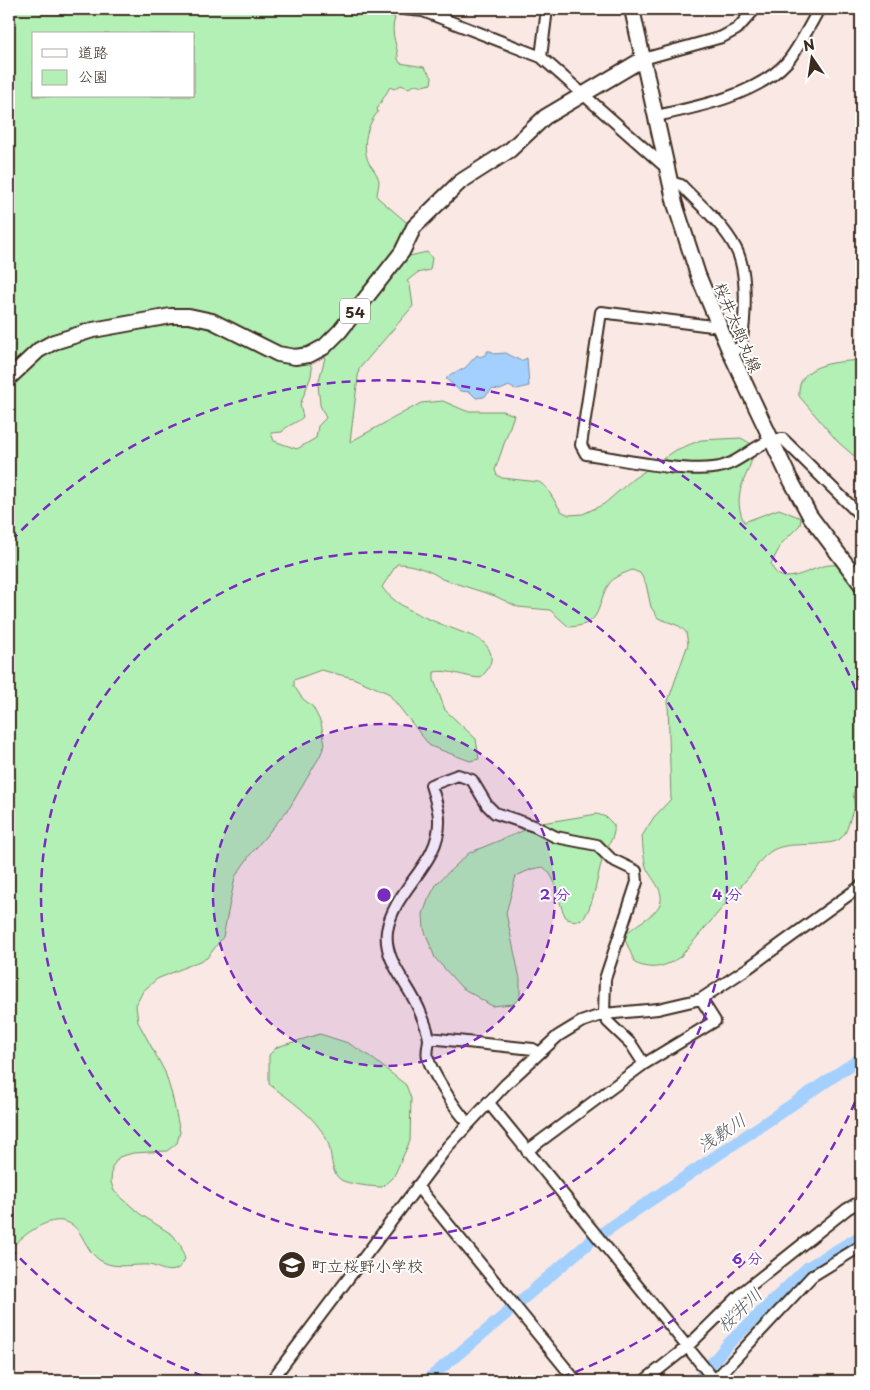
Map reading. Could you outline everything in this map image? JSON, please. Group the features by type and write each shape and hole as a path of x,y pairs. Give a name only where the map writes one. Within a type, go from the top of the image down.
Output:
{"main road":[{"name":"桜井太郎丸線","path":"632,9 670,182 688,247 730,352 769,439 810,516 861,584"},
{"name":"54","path":"9,378 39,350 54,342 93,330 171,316 189,316 212,321 278,354 295,357 309,355 324,347 340,331 402,252 414,228 460,182 510,150 546,117 644,59"}],"street":[{"path":"404,9 423,11 542,57 582,95 662,164 666,164"},
{"path":"542,57 547,9"},
{"path":"644,59 722,37 737,29 755,9"},
{"path":"656,116 730,97 780,69 789,60 819,9"},
{"path":"670,182 681,186 736,247 742,265 744,282 744,327 741,347 730,352"},
{"path":"720,327 601,312 581,445 586,454 684,467 714,468 734,464 769,439 783,439 861,516"},
{"path":"468,1122 458,1112 428,1058 429,1038 421,1013 388,954 387,932 395,906 409,883 426,863 435,842 439,819 432,785 458,775 472,780 486,804 495,814 534,826 556,837 597,845 611,859 636,871 638,882 605,979 604,1014 608,1022 631,1044 644,1064"},
{"path":"275,1380 417,1186 468,1122 558,1036 581,1022 604,1014 658,1009 701,999 748,968 861,886"},
{"path":"528,1151 644,1064 715,1021 701,999"},
{"path":"429,1038 533,1049 539,1053"},
{"path":"488,1102 715,1381 812,1276 861,1246"},
{"path":"417,1186 576,1381"},
{"path":"644,1381 686,1347 745,1290 861,1201"}],"green space":[{"path":"9,9 385,9 386,12 395,18 393,30 400,63 424,67 432,77 431,84 422,86 418,84 408,88 401,85 394,89 390,87 370,124 365,145 369,163 378,178 377,197 412,227 394,255 328,338 316,346 290,352 220,320 182,309 132,318 61,337 9,374"},
{"path":"427,252 432,258 430,270 417,273 407,281 410,285 413,306 359,369 350,442 421,403 443,401 466,411 503,411 514,415 495,470 497,475 502,478 539,482 546,487 561,511 569,515 583,514 604,504 633,479 676,450 701,440 741,438 753,445 751,464 739,499 744,522 779,509 801,518 800,525 782,543 771,564 776,572 782,576 789,577 822,566 834,565 861,570 861,783 853,793 855,808 847,828 840,839 830,843 788,846 773,850 766,855 680,957 658,967 647,967 635,963 624,937 632,928 652,914 661,901 660,891 646,867 642,836 654,817 671,799 668,701 688,644 686,632 679,626 658,618 651,607 646,584 640,573 632,570 611,581 594,618 580,625 569,627 550,610 518,607 495,596 442,579 421,568 397,564 382,587 388,595 417,614 478,639 483,642 490,652 491,661 487,670 480,678 440,671 434,672 434,680 445,710 476,739 479,759 470,761 430,746 388,693 353,678 321,670 294,680 294,686 302,698 313,707 321,723 325,744 320,756 290,807 250,855 235,877 223,937 207,958 157,979 143,991 136,1005 138,1022 165,1072 180,1132 177,1143 167,1151 133,1153 119,1157 112,1167 111,1182 114,1191 140,1214 173,1235 181,1246 185,1259 181,1266 171,1271 149,1265 119,1266 108,1264 95,1256 79,1232 71,1224 62,1221 43,1224 24,1236 9,1250 9,386 43,350 182,311 309,362 312,368 311,376 300,405 303,417 282,432 271,433 274,441 297,449 316,438 318,426 326,418 320,405 318,384 326,354 405,257"},
{"path":"861,360 861,462 838,442 799,396 800,385 804,377 811,371 820,366"},
{"path":"597,814 606,817 614,825 614,832 603,858 592,902 584,918 576,921 567,919 552,878 543,867 532,869 516,876 506,913 520,979 520,998 513,1004 492,1006 461,987 435,958 424,929 423,914 437,883 469,853 542,823"},
{"path":"320,1034 348,1043 368,1055 406,1085 411,1098 410,1141 394,1176 382,1187 355,1184 341,1180 333,1167 327,1140 316,1123 269,1084 269,1055 277,1047"}],"water":[{"path":"487,351 491,351 493,354 506,353 521,361 527,358 529,386 517,389 509,386 500,390 493,389 484,397 476,398 470,392 460,391 446,379 451,374 465,368 477,355 480,357 487,354"}],"waterway":[{"name":"浅敷川","path":"601,1234 861,1058"},
{"name":"桜井川","path":"697,1381 728,1344 807,1268 861,1236"},
{"name":"浅敷川","path":"517,1304 592,1240"},
{"name":"浅敷川","path":"426,1381 512,1309"}],"place":[{"name":"町立桜野小学校","path":"292,1265"}]}
